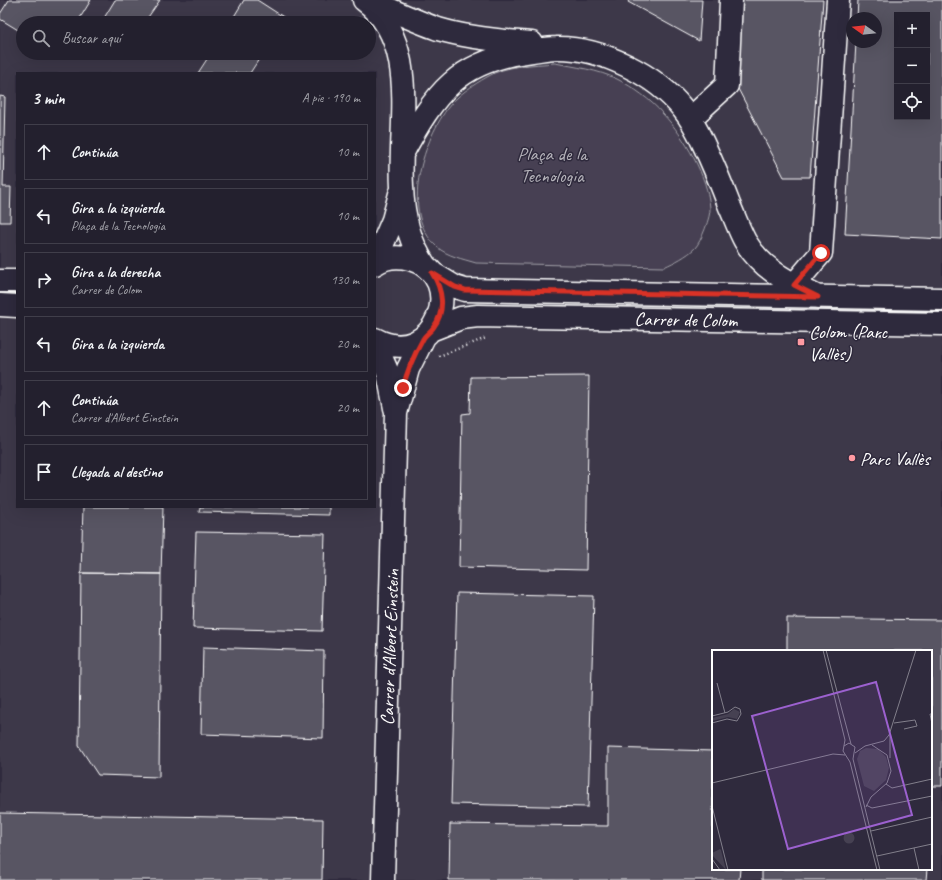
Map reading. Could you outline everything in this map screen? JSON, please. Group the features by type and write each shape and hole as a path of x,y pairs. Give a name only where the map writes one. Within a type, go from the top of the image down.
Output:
{"street":[{"path":"364,0 382,17 392,35 399,56 402,81 402,187 393,220 376,261"},
{"path":"368,0 407,8 437,28 474,37 540,43 557,48 581,51 615,59 661,87 683,109 690,119 706,150 745,240 757,256 778,277 818,297"},
{"path":"690,119 727,85 731,0"},
{"path":"794,285 821,253 838,0"},
{"path":"402,154 431,104 460,76 496,58 518,53 557,48"},
{"name":"Carrer d'Albert Einstein","path":"396,413 408,369 440,313 442,297 437,281 420,258 410,234 402,187"},
{"name":"Carrer de Colom","path":"376,263 391,258 404,258 416,261 455,287 465,290 942,298"},
{"path":"0,281 16,281"},
{"path":"0,305 16,306"},
{"name":"Carrer de Colom","path":"376,339 393,345 404,345 461,318 478,316 942,324"},
{"name":"Carrer d'Albert Einstein","path":"376,345 388,373 396,413 383,880"}],"shaded area":[{"path":"0,0 942,0 942,880 0,880"}],"green space":[{"name":"Plaça de la Tecnologia","path":"555,63 595,71 623,82 642,94 653,104 671,123 687,145 705,183 710,208 709,217 703,235 695,248 688,254 664,267 476,263 445,253 437,247 426,233 419,216 417,198 419,178 423,159 430,141 447,109 465,91 494,73 520,66"}],"building":[{"path":"9,0 91,0 81,16 16,16 16,29 0,19 0,14"},
{"path":"115,0 160,0 149,16 105,16"},
{"path":"244,0 257,0 282,16 234,16"},
{"path":"629,0 702,0 699,41 628,2"},
{"path":"741,0 823,0 810,177 784,177 735,83"},
{"path":"858,0 942,0 942,239 845,234 856,48 882,48 882,12 857,12"},
{"path":"206,60 258,60 251,72 199,72"},
{"path":"0,96 5,97 3,187 11,187 10,222 0,222"},
{"path":"589,376 586,570 459,567 462,414 470,413 471,377"},
{"path":"83,508 163,508 161,574 81,573"},
{"path":"200,508 329,508 329,515 199,512"},
{"path":"196,532 325,534 322,631 193,628"},
{"path":"81,573 161,574 159,777 98,775 79,746"},
{"path":"457,593 594,596 588,807 451,804"},
{"path":"787,618 942,620 942,786 932,786 932,650 787,650"},
{"path":"203,647 324,651 323,738 201,734"},
{"path":"608,748 712,751 712,870 740,870 739,880 449,880 450,824 608,826"},
{"path":"0,813 323,819 322,880 0,880"},
{"path":"762,870 927,870 926,880 762,880"}],"place":[{"name":"Colom (Parc Vallès)","path":"801,342"},
{"name":"Parc Vallès","path":"852,458"}],"route":[{"path":"403,388 408,369 424,337 433,328 440,313 442,297 440,288 432,273 455,287 465,290 818,297 794,285 821,253"}]}
